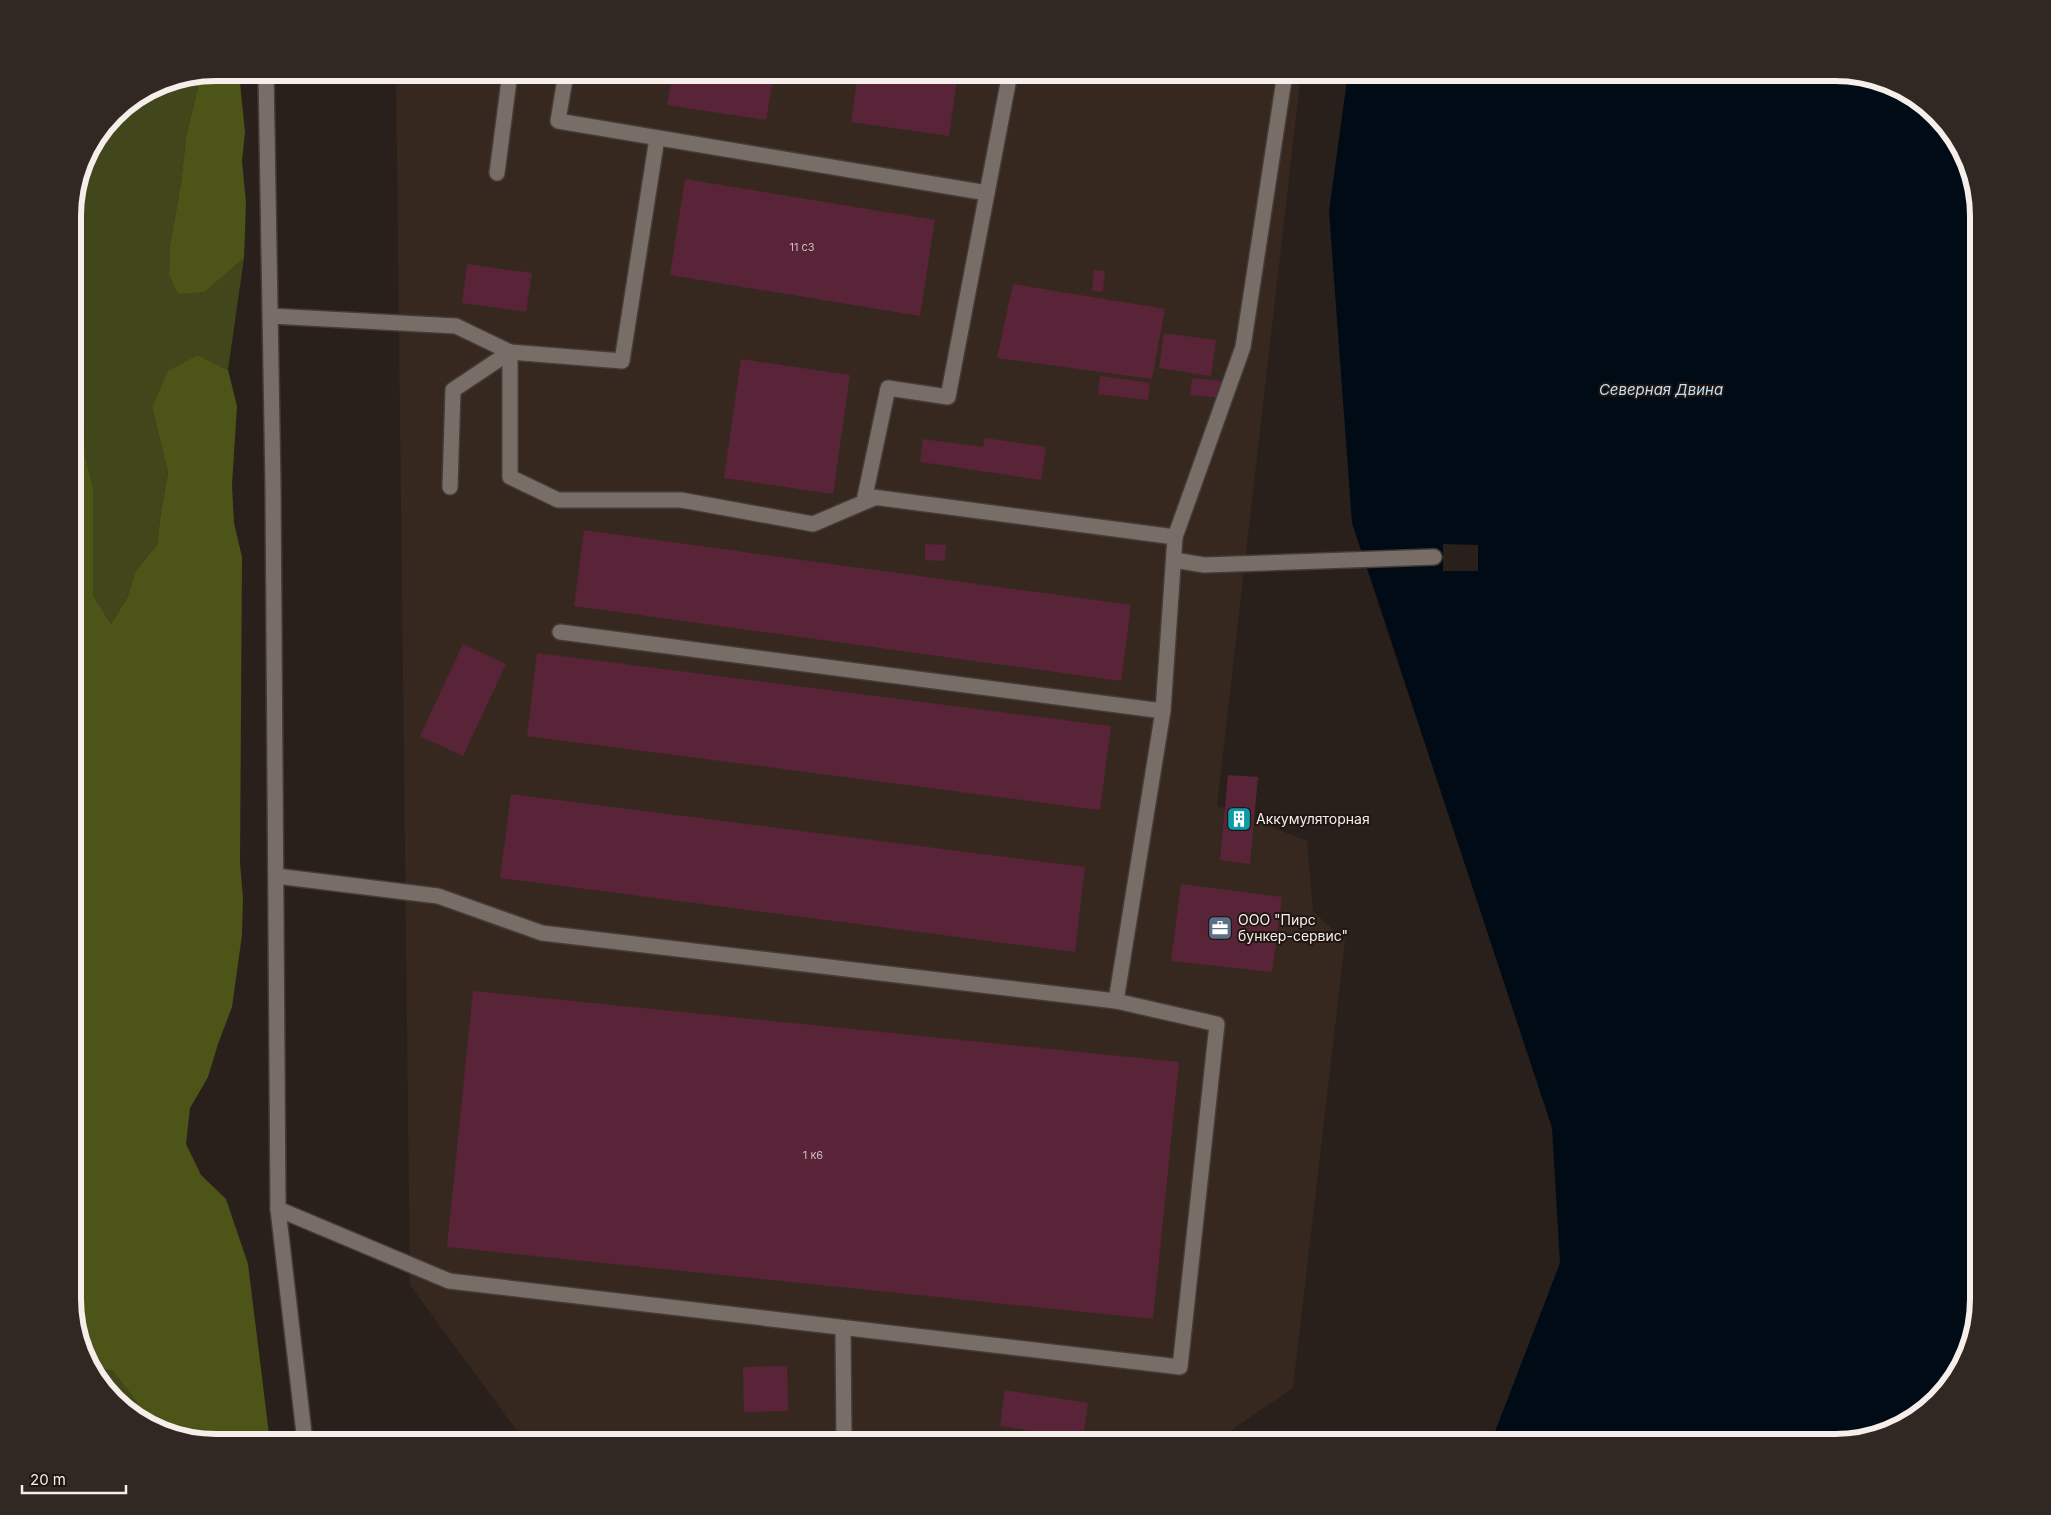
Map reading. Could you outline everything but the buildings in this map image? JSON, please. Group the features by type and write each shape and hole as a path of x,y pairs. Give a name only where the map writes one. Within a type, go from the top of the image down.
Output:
{"lane":[{"path":"1116,1001 1163,712 1175,536 1243,347 1284,81"},
{"path":"266,82 278,1209 304,1434"},
{"path":"497,173 509,82"},
{"path":"564,82 558,121 988,193"},
{"path":"1008,82 948,397 888,388 865,496 1175,536"},
{"path":"270,316 456,326 510,352 622,361 657,138"},
{"path":"450,487 453,390 510,352"},
{"path":"510,352 510,477 558,500 682,500 813,524 874,498"},
{"path":"1174,560 1204,565 1434,557"},
{"path":"560,632 1163,712"},
{"path":"276,876 438,896 542,933 1116,1001 1218,1024 1180,1367 449,1281 278,1209"},
{"path":"844,1328 844,1434"}],"shaded area":[{"path":"1300,81 1217,806 1307,841 1313,911 1345,941 1293,1388 1226,1434 519,1434 410,1285 396,82"}],"green space":[{"path":"208,82 240,82 245,132 242,161 246,203 244,258 205,292 178,294 169,274 170,244 181,183 186,137 198,83"},
{"path":"198,83 186,137 181,183 170,244 169,274 205,292 244,258 228,370 198,355 152,408 168,473 157,545 136,570 127,598 111,624 93,595 93,488 85,455 82,411 82,199 86,181 95,157 104,141 127,115 157,95 181,86"},
{"path":"198,355 228,370 237,406 232,485 234,523 242,557 240,863 243,898 242,935 232,1007 208,1077 190,1108 186,1144 201,1175 226,1199 248,1264 269,1434 199,1433 173,1427 149,1416 142,1411 113,1371 101,1369 86,1334 82,1316 82,411 85,455 93,488 93,595 111,624 127,598 136,570 157,545 168,473 152,408 168,371"},
{"path":"101,1369 113,1371 142,1411 115,1388"}],"water":[{"name":"Северная Двина","path":"1347,81 1852,82 1878,88 1917,109 1942,134 1956,157 1965,181 1970,216 1970,1298 1969,1316 1963,1342 1947,1374 1924,1400 1894,1420 1870,1429 1834,1434 1494,1434 1560,1263 1552,1128 1352,523 1329,211"}],"pier":[{"path":"1443,544 1478,545 1478,571 1443,571"}],"place":[{"name":"Аккумуляторная","path":"1239,819"},
{"name":"ООО \"Пирс бункер-сервис\"","path":"1220,928"}]}
